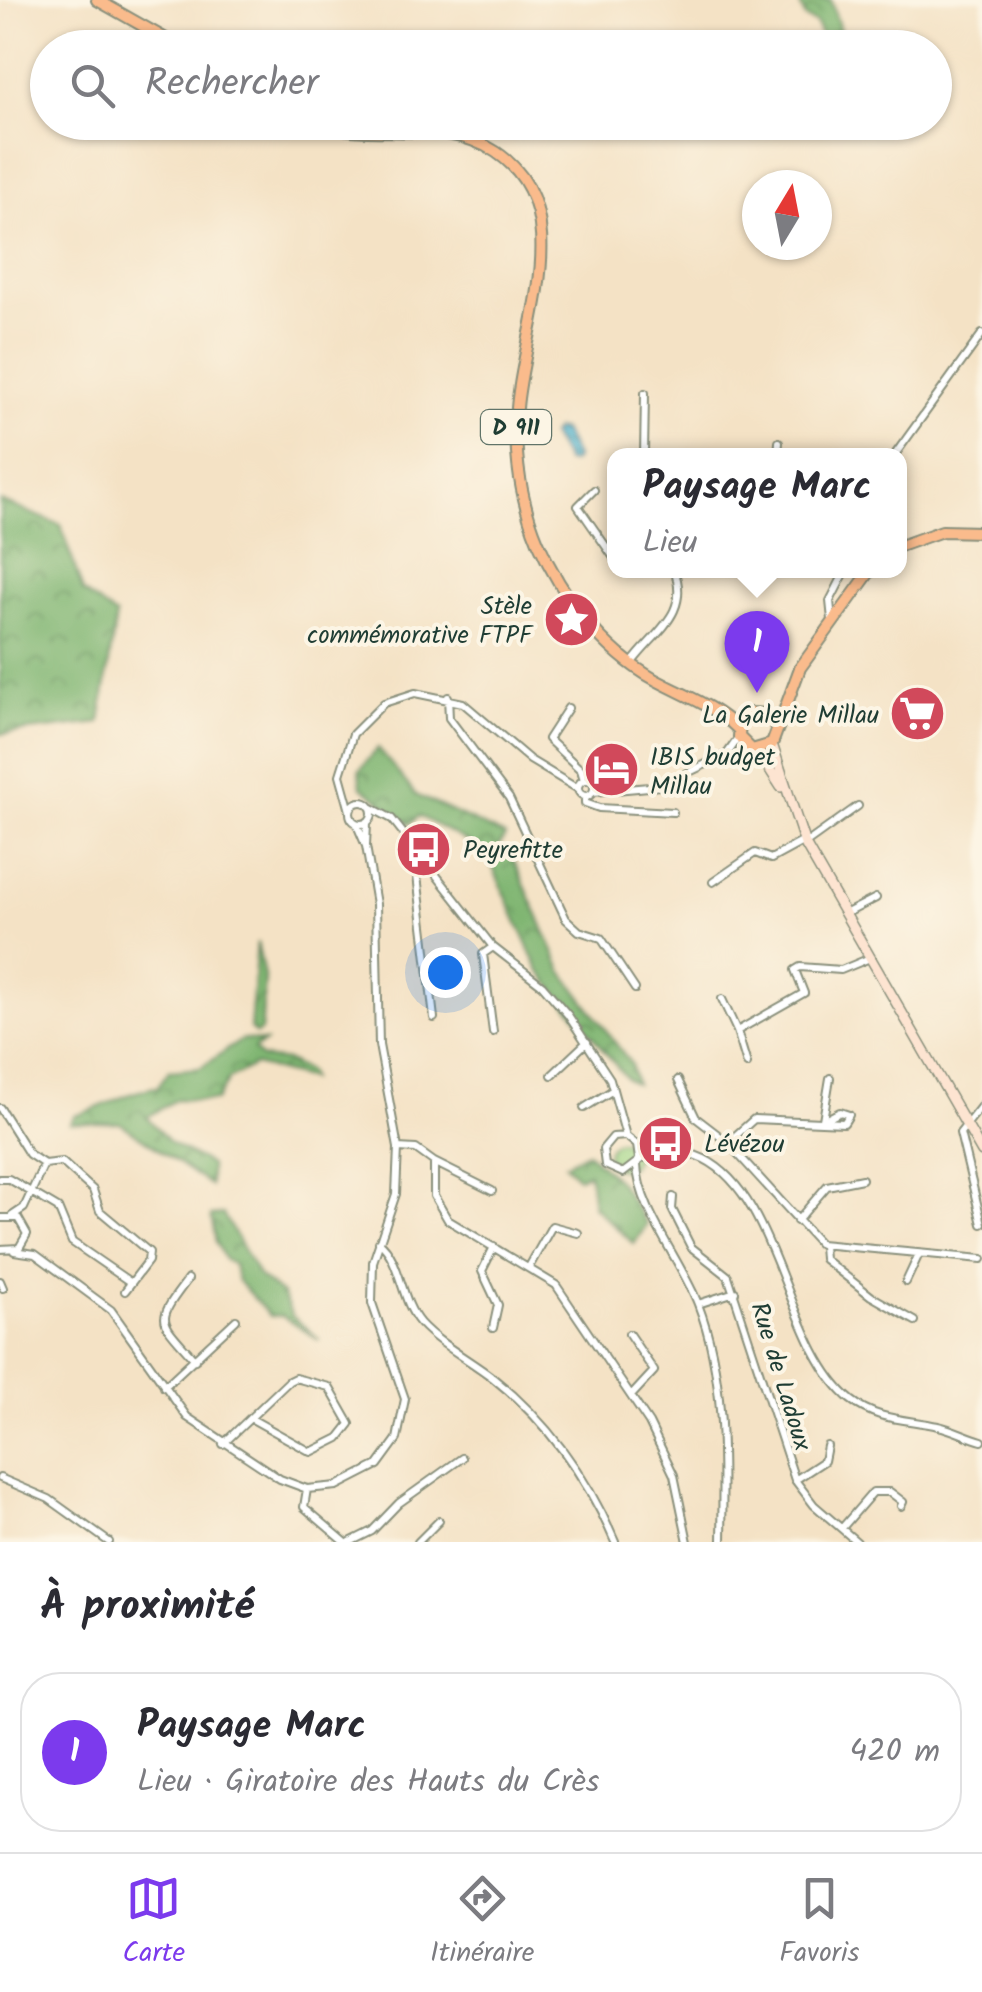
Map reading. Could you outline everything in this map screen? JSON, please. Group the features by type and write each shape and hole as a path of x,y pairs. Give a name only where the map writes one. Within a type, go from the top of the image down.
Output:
{"main road":[{"path":"97,0 132,18"},
{"path":"106,0 152,30"},
{"name":"D 911","path":"470,140 497,152 530,189 540,219 542,244 517,402 517,461 538,540 579,610 604,639 632,662 716,710 738,733"},
{"path":"907,544 942,531 982,532"},
{"path":"865,578 832,620 788,694 772,744 786,796 805,842 982,1152"},
{"name":"D 911","path":"632,662 744,717"},
{"path":"768,714 788,694"},
{"path":"777,727 768,714 755,712 744,717 738,733 786,796"},
{"path":"754,750 772,744"}],"street":[{"path":"900,448 982,334"},
{"path":"644,448 645,393"},
{"path":"779,442 779,448"},
{"path":"594,490 578,506 607,548"},
{"path":"632,662 671,619 680,601 676,578"},
{"path":"832,620 830,600 842,578"},
{"path":"0,1249 35,1254 121,1320 188,1417 223,1444 280,1479 306,1489 337,1486 364,1475 388,1453 402,1426 404,1384 372,1303 371,1282 379,1242 396,1194 398,1148 379,1045 376,904 366,846 341,785 345,750 371,712 415,693 448,696 477,712 530,760 590,791 651,789 727,754 738,733"},
{"path":"448,696 450,718 509,798 566,919 579,931 601,938 635,989"},
{"path":"568,708 548,739 581,770 580,784"},
{"path":"703,766 754,750"},
{"path":"580,784 590,791"},
{"path":"341,785 360,802 385,815 494,946 555,997 587,1042 613,1090 626,1136 637,1145 675,1149 706,1160 739,1188 828,1374 852,1400 887,1418 934,1425 982,1440"},
{"path":"590,791 586,803 599,808 673,812"},
{"path":"350,810 360,802"},
{"path":"713,882 755,853 771,859 805,842 858,806"},
{"path":"366,846 370,808"},
{"path":"356,824 385,815"},
{"path":"418,852 416,867 434,1018"},
{"path":"845,914 876,898"},
{"path":"494,946 483,954 494,1032"},
{"path":"736,1030 804,993 796,970 800,966 841,970 870,958"},
{"path":"722,999 747,1064"},
{"path":"552,1075 587,1042"},
{"path":"830,1078 823,1121 761,1118 741,1127 735,1144 754,1170 823,1245 982,1259"},
{"path":"678,1080 696,1118 754,1170"},
{"path":"584,1108 613,1090"},
{"path":"982,1105 960,1134 982,1224"},
{"path":"0,1108 29,1154 44,1164 62,1162 92,1190 100,1211 148,1252 148,1262 125,1291"},
{"path":"618,1118 613,1137 603,1149 603,1160 609,1169 637,1182"},
{"path":"613,1137 626,1136"},
{"path":"637,1145 637,1182 698,1304 716,1379 722,1542"},
{"path":"398,1148 416,1149 492,1191"},
{"path":"623,1173 654,1149"},
{"path":"434,1162 434,1196 448,1220 556,1285 631,1396 674,1475 688,1542"},
{"path":"0,1218 24,1208 44,1164"},
{"path":"0,1179 64,1213 72,1242 130,1282"},
{"path":"797,1221 827,1186 862,1180"},
{"path":"674,1197 672,1209 687,1240 722,1268 734,1292"},
{"path":"24,1208 26,1230 35,1254"},
{"path":"12,1216 26,1230"},
{"path":"529,1267 552,1226 578,1233"},
{"path":"14,1250 26,1230"},
{"path":"379,1242 389,1252 416,1319 527,1408 590,1490 615,1542"},
{"path":"823,1245 824,1259 871,1296 915,1321"},
{"path":"493,1328 498,1305 482,1271 494,1247"},
{"path":"906,1282 919,1254"},
{"path":"188,1279 163,1312 164,1324 195,1360"},
{"name":"Rue de Ladoux","path":"698,1304 734,1292 795,1480 814,1505 857,1542"},
{"path":"164,1387 236,1320"},
{"path":"629,1334 654,1371 631,1396"},
{"path":"223,1444 250,1418 295,1378 329,1388 350,1424 339,1438 311,1452 250,1418"},
{"path":"795,1480 824,1462 827,1446"},
{"path":"306,1489 304,1507 348,1542 372,1531 400,1502 462,1458"},
{"path":"0,1478 49,1499 109,1542"},
{"path":"842,1528 872,1492 890,1492 902,1502 901,1506"},
{"path":"418,1542 440,1521"}],"green space":[{"path":"799,0 831,0 840,30 819,30 816,23 805,18"},
{"path":"0,501 61,525 83,592 116,616 100,723 0,734"},
{"path":"378,748 416,795 505,836 497,849 513,859 563,972 631,1064 636,1084 627,1079 539,970 486,852 419,816 410,824 361,786 359,771"},
{"path":"257,942 265,981 261,1031 256,1034 250,1029"},
{"path":"243,1039 265,1042 254,1049 261,1058 288,1061 308,1072 310,1079 255,1065 229,1079 216,1101 177,1099 147,1117 169,1142 210,1165 210,1185 120,1123 70,1123 74,1116 157,1087 169,1071 200,1068"},
{"path":"621,1141 631,1145 635,1155 631,1165 621,1169 611,1165 607,1155 611,1145"},
{"path":"587,1152 619,1182 647,1224 634,1244 593,1206 589,1173 578,1177 565,1164"},
{"path":"223,1214 259,1277 282,1294 292,1316 320,1340 282,1316 270,1316 238,1281 233,1264 225,1260 216,1242 211,1216"}],"water":[{"path":"562,430 576,457 572,463 566,462 551,435"}],"place":[{"name":"Stèle commémorative FTPF","path":"571,619"},
{"name":"Paysage Marc","path":"757,693"},
{"name":"La Galerie Millau","path":"918,714"},
{"name":"IBIS budget Millau","path":"611,770"},
{"name":"Peyrefitte","path":"424,849"},
{"name":"Lévézou","path":"665,1143"}]}
